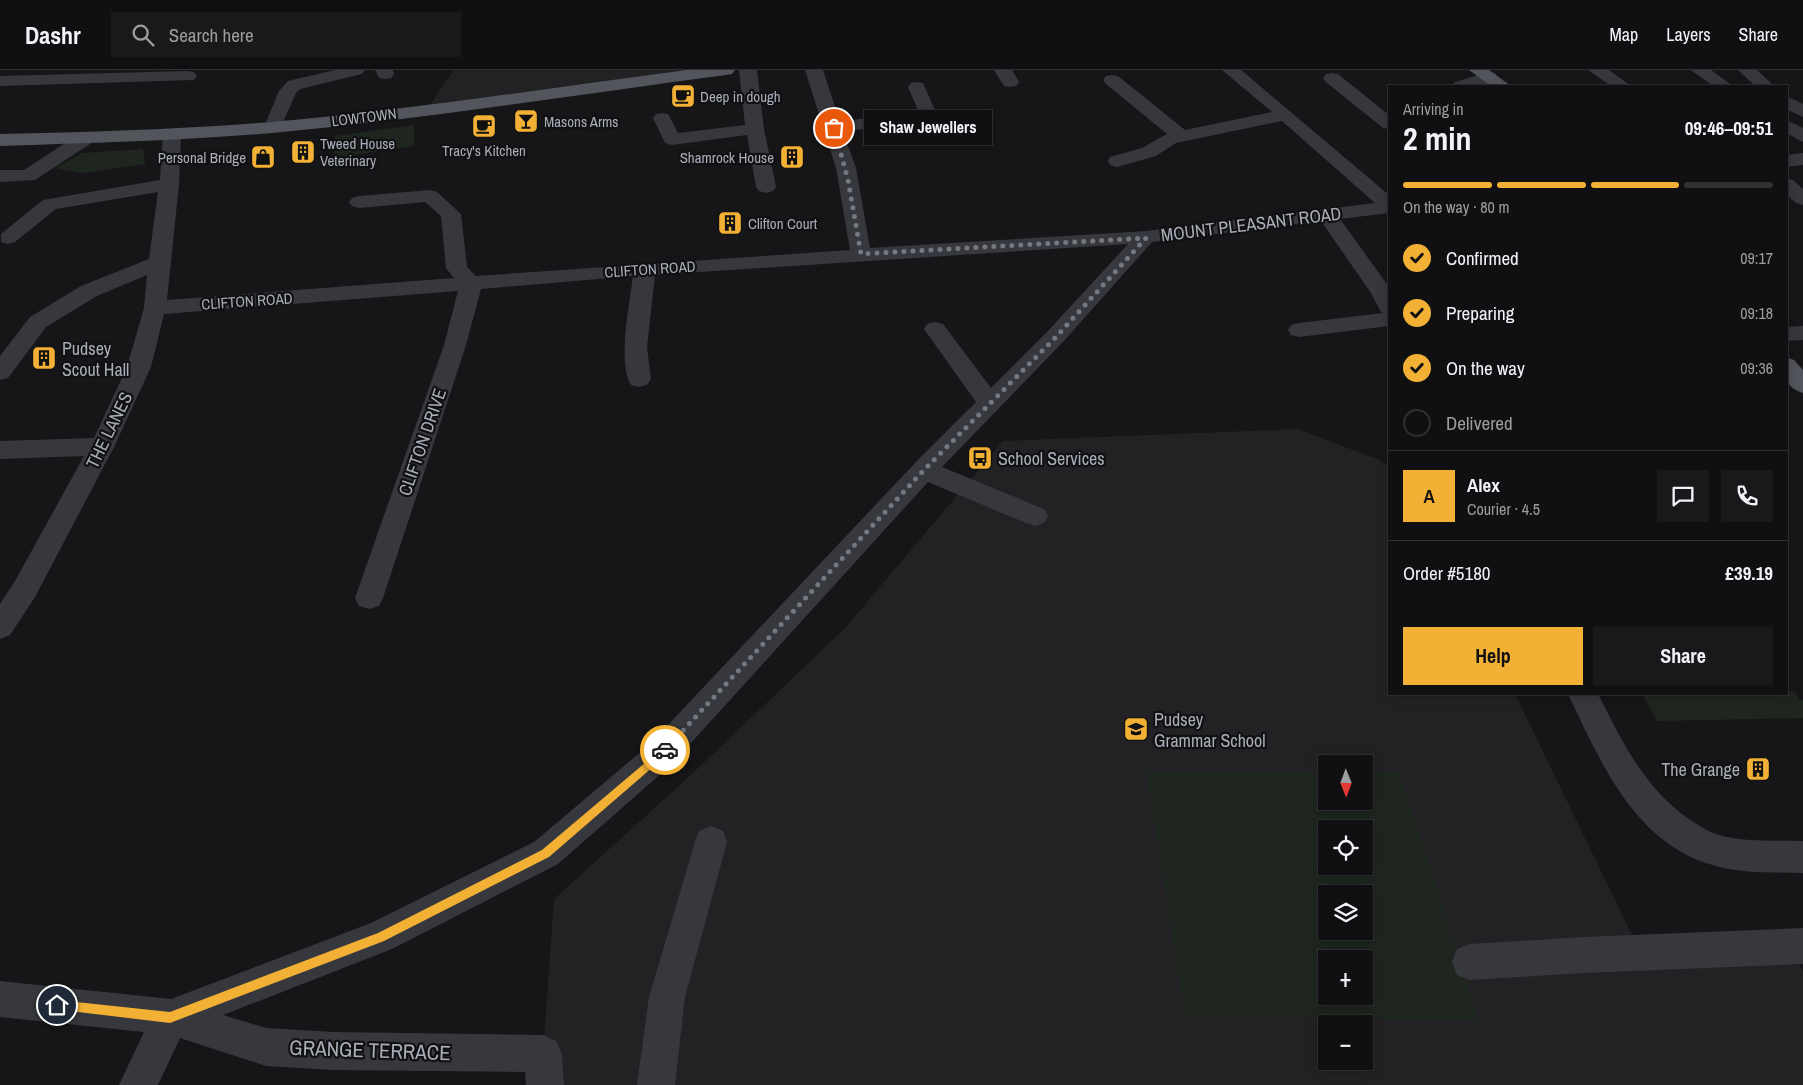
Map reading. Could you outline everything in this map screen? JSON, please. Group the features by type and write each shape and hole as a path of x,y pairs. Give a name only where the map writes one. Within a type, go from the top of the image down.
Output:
{"main road":[{"name":"LOWTOWN","path":"0,140 172,135 273,128 680,73 726,70"},
{"path":"1788,367 1803,385"}],"street":[{"path":"273,128 288,92 294,85 356,70"},
{"path":"748,70 755,129 766,187"},
{"path":"814,70 834,128 851,191 861,254"},
{"path":"1231,70 1286,115 1388,205"},
{"path":"1597,70 1620,85"},
{"path":"1700,70 1722,85"},
{"path":"1747,70 1764,85"},
{"path":"0,81 188,76"},
{"path":"1332,78 1384,115"},
{"path":"1465,85 1490,78"},
{"path":"1112,80 1182,137"},
{"path":"917,87 939,140"},
{"path":"1788,102 1803,112"},
{"path":"834,128 927,114"},
{"path":"1117,161 1149,152 1170,139 1286,115"},
{"path":"662,118 672,139 755,129"},
{"path":"1788,126 1803,136"},
{"name":"THE LANES","path":"0,627 25,590 102,447 139,367 155,308 169,184 172,135"},
{"path":"0,176 28,176 86,138"},
{"path":"1788,161 1803,159"},
{"path":"8,238 50,204 169,184"},
{"path":"1788,186 1803,199"},
{"path":"359,202 430,196 451,214 457,268 471,284"},
{"name":"MOUNT PLEASANT ROAD","path":"0,999 170,1018 380,937 546,853 660,755 924,470 1055,338 1146,238 1388,206"},
{"path":"1326,214 1381,292 1388,305"},
{"name":"CLIFTON ROAD","path":"155,308 861,254 1146,238"},
{"path":"0,372 38,322 89,291 159,262"},
{"path":"640,379 636,347 646,270"},
{"name":"CLIFTON DRIVE","path":"369,598 455,346 471,284"},
{"path":"1299,330 1388,319"},
{"path":"935,329 990,404"},
{"path":"1788,334 1803,333"},
{"path":"0,450 102,447"},
{"path":"924,470 1035,516"},
{"path":"1584,695 1638,796 1669,825 1697,842 1716,850 1756,855 1803,857"},
{"path":"656,1085 667,997 711,842"},
{"path":"1470,962 1593,954 1803,946"},
{"path":"138,1085 170,1018"},
{"name":"GRANGE TERRACE","path":"170,1018 266,1047 333,1051 543,1054 545,1085"}],"shaded area":[{"path":"454,70 726,70 427,109"},
{"path":"414,125 414,146 333,158 335,136"},
{"path":"143,149 145,164 83,173 56,168 82,153"},
{"name":"Pudsey Grammar School","path":"1298,429 1377,459 1388,465 1388,695 1515,695 1635,941 1784,935 1803,972 1803,1085 545,1085 543,1054 554,899 692,774 846,627 1003,441"},
{"path":"1794,691 1799,700 1803,700 1803,718 1657,721 1643,695 1788,695 1788,692"},
{"path":"1146,771 1318,772 1318,810 1373,810 1373,772 1399,772 1479,1020 1373,1019 1373,1015 1318,1015 1318,1018 1185,1016"}],"way so far":[{"path":"665,750 924,470 1055,338 1146,238 861,254 851,191 834,128"}],"place":[{"name":"Deep in dough","path":"683,96"},
{"name":"Masons Arms","path":"526,121"},
{"name":"Tracy's Kitchen","path":"484,126"},
{"name":"Shaw Jewellers","path":"834,128"},
{"name":"Tweed House Veterinary","path":"303,152"},
{"name":"Personal Bridge","path":"263,157"},
{"name":"Shamrock House","path":"792,157"},
{"name":"Clifton Court","path":"730,223"},
{"name":"Pudsey Scout Hall","path":"44,358"},
{"name":"School Services","path":"980,458"},
{"name":"Pudsey Grammar School","path":"1136,729"},
{"name":"The Grange","path":"1758,769"}],"route":[{"path":"57,1005 170,1018 380,937 546,853 665,750"}]}
